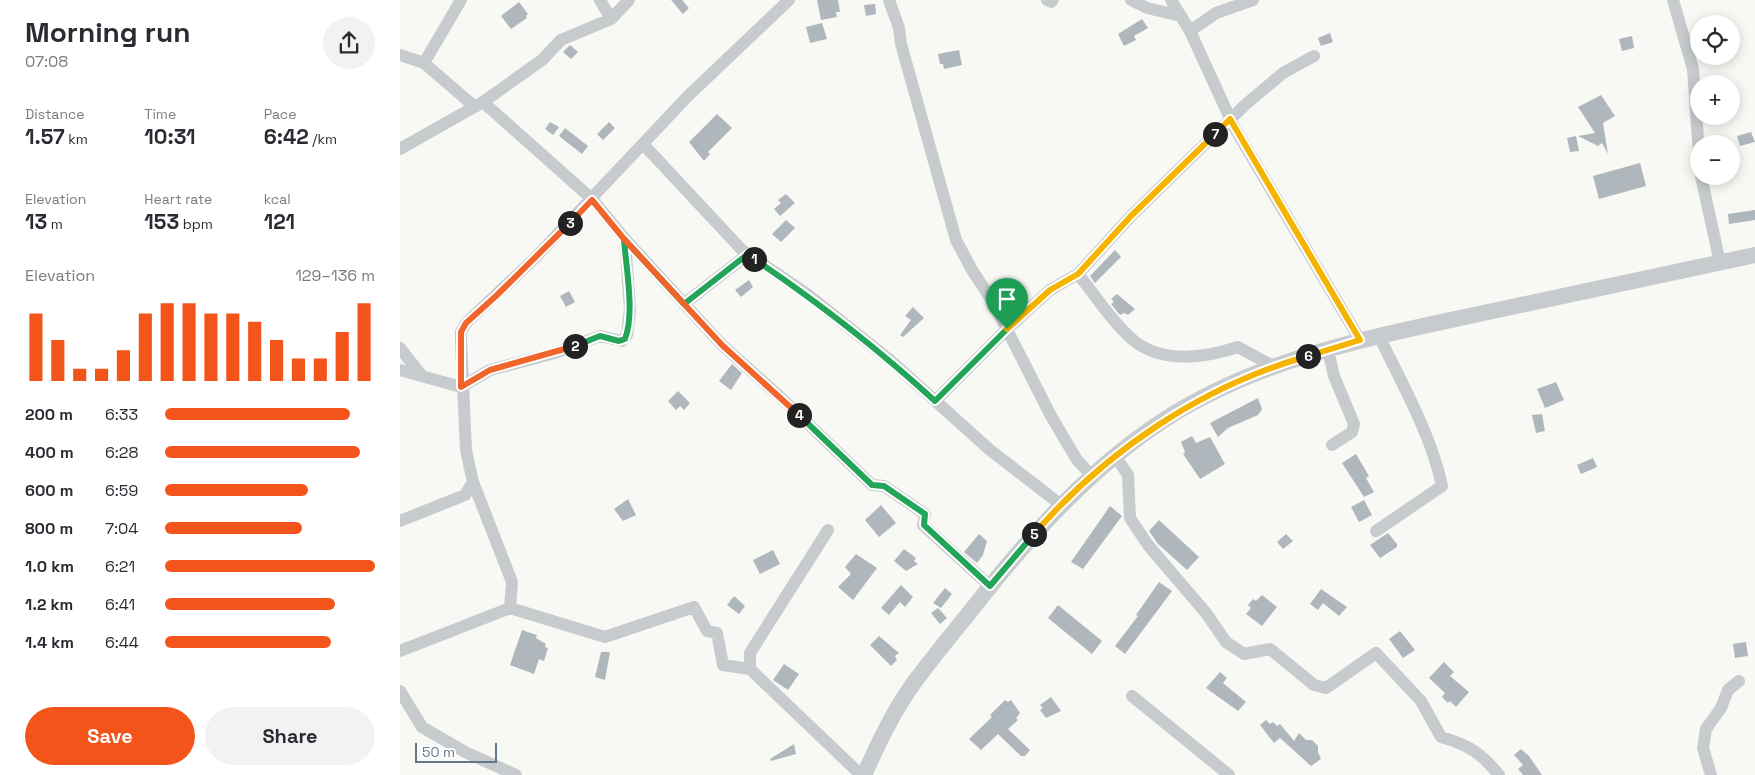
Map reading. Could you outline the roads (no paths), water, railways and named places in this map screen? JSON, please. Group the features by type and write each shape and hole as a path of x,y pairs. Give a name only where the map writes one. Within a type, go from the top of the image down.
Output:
{"street":[{"path":"424,63 462,0"},
{"path":"600,0 611,19"},
{"path":"400,149 479,105 542,60 561,40 611,19 630,0"},
{"path":"510,608 512,582 473,482 466,450 461,387 461,332 466,323 534,260 709,75 790,0"},
{"path":"889,0 899,28 901,44 956,240 1007,329 1070,448 1083,468 1092,476"},
{"path":"1047,0 1051,2 1053,0"},
{"path":"1131,0 1148,8 1181,16"},
{"path":"1172,0 1190,30 1230,119 1360,340"},
{"path":"1190,30 1216,13 1253,0"},
{"path":"1673,0 1693,69 1698,135"},
{"path":"400,55 424,63 479,105 592,200 624,239 722,345 777,394 872,485 884,486 925,514 924,525 990,586"},
{"path":"935,401 1007,329 1050,290 1078,274 1131,216 1230,119 1283,73 1314,56"},
{"path":"643,144 748,254 807,294 891,361 990,450 1060,504"},
{"path":"1703,185 1720,263"},
{"path":"400,370 461,387 490,370 554,353 600,336 619,341 625,339 630,295 627,286 624,239"},
{"path":"684,304 748,254"},
{"path":"400,651 510,608 605,636 694,607 707,630 717,633 723,665 750,669 863,775 882,735 912,685 990,586 1060,504 1092,476 1162,421 1192,403 1273,366 1360,340 1755,255"},
{"path":"1078,274 1134,340 1159,353 1192,357 1219,353 1238,347 1273,366"},
{"path":"1376,531 1442,486 1438,467 1411,401 1379,336"},
{"path":"400,348 422,376"},
{"path":"1328,350 1334,376 1354,424 1352,432 1332,445"},
{"path":"1116,457 1128,475 1130,518 1169,572 1206,613 1226,642 1244,654 1270,650 1314,685 1326,688 1376,652 1422,701 1441,738 1463,744 1484,757 1499,775"},
{"path":"400,521 465,495 473,482"},
{"path":"750,669 750,654 828,530"},
{"path":"1711,775 1703,748 1706,729 1721,708 1728,690 1739,681"},
{"path":"400,691 422,727 465,752 516,775"},
{"path":"1132,696 1229,775"}]}
